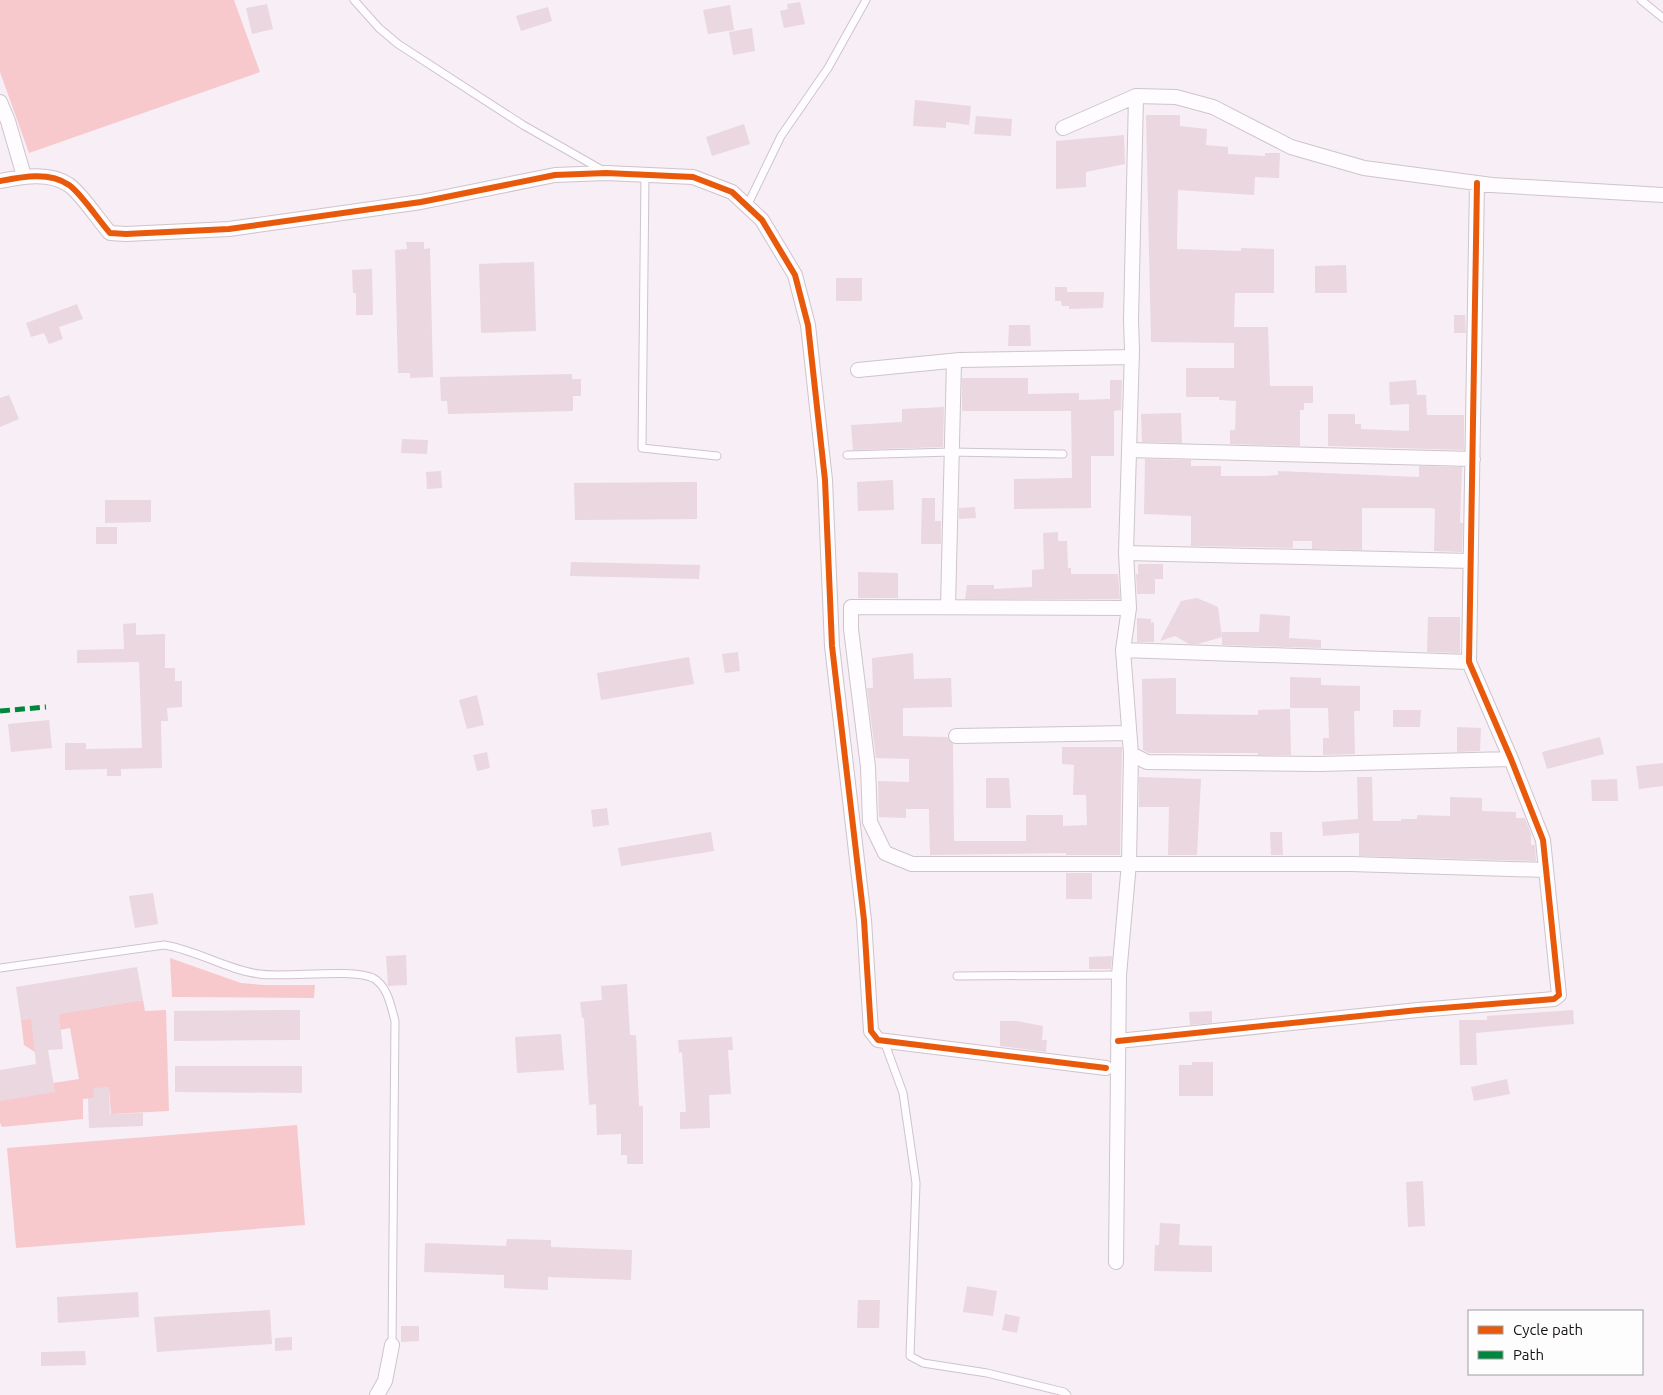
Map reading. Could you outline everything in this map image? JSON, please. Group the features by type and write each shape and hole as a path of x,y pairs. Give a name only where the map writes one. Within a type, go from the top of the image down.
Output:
{"street":[{"path":"1116,1262 1119,975 1129,863 1130,754 1123,650 1129,608 1126,553 1132,357 1136,96"},
{"path":"1063,128 1136,96 1176,97 1213,106 1292,147 1364,168 1477,183 1663,195"},
{"path":"0,102 8,121 24,176"},
{"path":"0,181 24,176 49,177 69,185 110,233 126,234 228,229 421,202 555,175 606,173 693,177 732,192 762,220 795,275 808,325 825,480 832,646 864,920 871,1031 878,1040 884,1041 1106,1068"},
{"path":"1118,1041 1418,1010 1557,998 1559,995 1543,840 1511,759 1469,662 1477,183"},
{"path":"858,370 954,361 1132,357"},
{"path":"948,608 954,361"},
{"path":"1129,450 1473,459"},
{"path":"1126,553 1471,561"},
{"path":"1129,608 851,607 868,767 870,822 885,853 912,864 1351,864 1546,870"},
{"path":"1123,650 1469,662"},
{"path":"956,736 1129,733"},
{"path":"1130,754 1147,762 1319,764 1511,759"},
{"path":"376,1395 385,1381 392,1345"}],"lane":[{"path":"354,0 379,28 405,48 523,125 606,173"},
{"path":"747,206 781,136 828,68 866,0"},
{"path":"1641,0 1663,18"},
{"path":"645,175 642,448 717,456"},
{"path":"847,455 951,452 1063,454"},
{"path":"0,968 164,945 186,948 258,974 363,975 382,985 390,1004 394,1021 392,1345"},
{"path":"958,976 1119,975"},
{"path":"884,1041 903,1093 916,1183 910,1356 923,1363 987,1373 1064,1392 1067,1395"}],"shaded area":[{"path":"0,0 234,0 260,72 29,153 0,72"},
{"path":"170,958 241,983 315,985 314,998 172,997"},
{"path":"143,1000 145,1011 166,1010 169,1111 111,1114 109,1087 94,1098 83,1099 83,1119 2,1127 0,1123 0,1101 53,1083 79,1079 70,1028 60,1030 35,1052 24,1045 21,1020"},
{"path":"297,1125 305,1225 16,1248 7,1148"}],"building":[{"path":"800,2 805,24 784,28 780,11 788,9 787,4"},
{"path":"267,4 273,29 252,34 246,8"},
{"path":"730,5 734,30 708,34 703,10"},
{"path":"548,7 552,21 521,31 516,16"},
{"path":"752,28 755,51 733,55 729,32"},
{"path":"915,100 971,106 969,125 946,122 946,128 913,126"},
{"path":"1146,115 1180,115 1180,126 1207,129 1206,145 1228,147 1228,154 1265,156 1265,153 1280,153 1279,178 1255,177 1254,195 1178,190 1177,249 1241,251 1241,248 1274,249 1274,293 1235,293 1234,327 1268,327 1270,386 1313,386 1313,403 1304,403 1304,410 1300,410 1300,446 1230,444 1230,430 1235,430 1236,401 1219,400 1219,397 1186,397 1186,368 1234,368 1234,343 1151,342"},
{"path":"976,116 1012,119 1011,136 974,134"},
{"path":"744,124 750,144 712,156 706,137"},
{"path":"1124,135 1125,164 1086,172 1086,187 1056,189 1056,141"},
{"path":"406,242 424,242 424,249 430,248 433,377 410,378 410,373 398,373 395,250 407,249"},
{"path":"534,262 536,331 481,333 479,264"},
{"path":"1346,265 1347,293 1315,293 1315,266"},
{"path":"372,269 373,315 356,315 356,293 353,293 352,270"},
{"path":"836,278 862,278 862,301 836,301"},
{"path":"1055,287 1067,287 1067,292 1104,292 1103,308 1069,309 1069,306 1062,306 1061,301 1055,301"},
{"path":"77,304 83,319 59,327 63,339 49,344 44,333 31,337 26,323"},
{"path":"1454,315 1465,315 1466,333 1454,333"},
{"path":"1009,325 1030,325 1031,346 1008,346"},
{"path":"572,374 572,379 581,379 581,396 573,396 573,411 448,414 447,401 441,401 440,377"},
{"path":"962,378 1028,378 1028,394 1079,393 1079,400 1110,399 1110,380 1122,380 1121,410 1114,411 1114,456 1091,456 1091,508 1014,509 1014,479 1072,478 1071,411 962,411"},
{"path":"1416,380 1417,395 1426,395 1427,415 1464,415 1464,450 1328,446 1328,414 1355,414 1355,424 1361,424 1361,429 1409,431 1409,404 1390,405 1389,382"},
{"path":"9,395 19,419 0,427 0,398"},
{"path":"944,407 943,447 853,450 851,425 902,422 902,409"},
{"path":"1181,413 1182,443 1142,442 1141,414"},
{"path":"402,439 428,440 427,454 401,453"},
{"path":"1145,459 1191,460 1191,466 1221,466 1221,476 1278,475 1278,471 1419,477 1419,466 1462,467 1460,523 1463,523 1462,552 1434,551 1435,509 1432,508 1362,508 1362,550 1312,549 1312,541 1293,541 1293,548 1191,546 1191,516 1144,514"},
{"path":"441,471 442,488 427,489 426,472"},
{"path":"893,480 894,510 858,511 857,482"},
{"path":"697,482 697,519 575,520 574,483"},
{"path":"922,498 935,498 935,521 941,521 941,544 921,544"},
{"path":"105,500 151,500 151,522 105,523"},
{"path":"975,507 976,518 959,519 959,508"},
{"path":"96,527 117,527 117,544 96,544"},
{"path":"1058,532 1058,541 1067,541 1068,568 1071,568 1071,574 1118,574 1120,599 965,599 967,585 994,585 994,589 1032,587 1032,570 1044,569 1043,533"},
{"path":"571,562 700,565 699,579 570,576"},
{"path":"1138,564 1163,564 1163,579 1155,579 1155,594 1137,594 1136,574 1138,574"},
{"path":"858,572 898,573 898,598 858,598"},
{"path":"1197,598 1218,607 1222,637 1198,644 1189,644 1175,636 1160,641 1181,601"},
{"path":"1260,614 1290,616 1289,638 1321,640 1321,648 1222,645 1222,632 1259,632"},
{"path":"1428,617 1460,617 1460,653 1427,652"},
{"path":"1137,618 1151,619 1151,623 1154,622 1154,642 1137,642"},
{"path":"136,623 136,635 165,634 165,668 175,668 175,681 182,681 182,707 167,708 168,721 161,721 162,768 121,769 121,776 107,776 107,769 65,770 65,743 86,743 86,749 142,748 139,662 77,663 77,650 124,649 123,624"},
{"path":"738,652 740,671 725,673 722,654"},
{"path":"913,653 914,679 951,678 952,707 903,708 903,736 947,737 953,744 954,841 1026,841 1026,815 1063,815 1063,826 1087,825 1086,795 1073,795 1074,765 1062,764 1062,747 1122,747 1120,855 1066,855 1066,853 930,855 929,809 906,809 906,818 879,817 878,781 909,782 909,759 876,758 867,688 873,688 872,658"},
{"path":"689,657 694,684 601,700 597,673"},
{"path":"1290,677 1321,678 1321,685 1360,686 1360,711 1354,711 1355,754 1323,755 1323,738 1329,738 1328,708 1290,708"},
{"path":"1176,678 1176,714 1258,715 1258,710 1290,709 1291,755 1258,755 1258,753 1149,753 1143,750 1142,679"},
{"path":"477,695 484,725 467,729 459,700"},
{"path":"1393,710 1421,710 1420,727 1393,727"},
{"path":"49,720 52,748 11,752 8,724"},
{"path":"1457,727 1481,728 1480,751 1457,752"},
{"path":"1600,737 1604,754 1547,769 1542,752"},
{"path":"487,752 490,768 477,771 473,755"},
{"path":"1663,763 1663,786 1639,789 1636,766"},
{"path":"1139,777 1201,779 1197,855 1168,855 1169,807 1139,807"},
{"path":"1357,777 1372,777 1373,821 1417,819 1417,815 1450,816 1450,797 1482,798 1482,811 1516,812 1516,818 1525,818 1531,834 1531,845 1535,845 1536,861 1359,856 1359,833 1323,836 1322,822 1358,819"},
{"path":"986,778 1009,778 1011,808 986,808"},
{"path":"1617,779 1618,801 1592,801 1591,780"},
{"path":"607,808 609,825 593,827 591,810"},
{"path":"711,832 714,851 621,866 618,848"},
{"path":"1270,832 1282,832 1283,855 1271,855"},
{"path":"1066,873 1092,873 1092,899 1066,899"},
{"path":"153,893 158,924 135,928 129,896"},
{"path":"406,955 407,985 388,986 386,956"},
{"path":"1112,956 1111,969 1089,969 1089,957"},
{"path":"137,967 143,1000 59,1014 63,1049 48,1050 55,1092 0,1101 0,1070 36,1064 31,1019 21,1020 16,987"},
{"path":"627,984 630,1035 636,1035 639,1106 643,1106 643,1164 627,1164 627,1155 621,1155 621,1134 597,1135 596,1104 589,1105 584,1018 582,1018 580,1002 602,1000 601,986"},
{"path":"300,1010 300,1040 174,1041 174,1011"},
{"path":"1573,1010 1574,1024 1476,1033 1477,1065 1460,1065 1459,1020 1487,1020 1487,1016"},
{"path":"1212,1011 1212,1023 1190,1025 1189,1012"},
{"path":"1000,1021 1016,1021 1043,1026 1042,1040 1047,1040 1046,1052 1000,1046"},
{"path":"561,1034 564,1070 517,1073 515,1037"},
{"path":"732,1037 733,1050 728,1050 731,1094 709,1095 710,1128 680,1129 680,1112 686,1112 682,1052 679,1053 678,1040"},
{"path":"1192,1062 1213,1062 1213,1096 1179,1096 1179,1065 1192,1065"},
{"path":"175,1066 302,1066 302,1093 175,1092"},
{"path":"1507,1079 1510,1094 1474,1101 1471,1087"},
{"path":"109,1087 110,1114 143,1113 143,1126 89,1128 88,1098 94,1098 93,1088"},
{"path":"1423,1181 1425,1226 1408,1227 1406,1182"},
{"path":"1160,1223 1180,1224 1179,1245 1212,1246 1212,1272 1154,1271 1155,1245 1159,1245"},
{"path":"507,1239 551,1240 551,1247 632,1250 631,1280 548,1277 548,1290 504,1288 504,1275 424,1272 425,1243 506,1246"},
{"path":"967,1286 997,1291 993,1316 963,1312"},
{"path":"138,1292 139,1317 58,1323 57,1297"},
{"path":"858,1300 880,1300 879,1328 857,1328"},
{"path":"270,1310 272,1344 157,1352 154,1317"},
{"path":"1005,1314 1020,1317 1017,1333 1002,1330"},
{"path":"401,1326 419,1326 419,1341 401,1342"},
{"path":"292,1337 292,1350 275,1351 275,1338"},
{"path":"85,1351 86,1365 41,1366 41,1352"}],"marked path":[{"path":"0,711 46,707"}],"cycle path":[{"path":"0,181 35,176 61,181 79,194 110,233 126,234 229,229 421,202 555,175 606,173 693,177 732,192 762,220 795,275 808,325 825,480 832,646 864,920 871,1031 878,1040 1106,1068"},
{"path":"1118,1041 1418,1010 1554,999 1559,995 1543,840 1511,759 1469,662 1477,183"}]}
